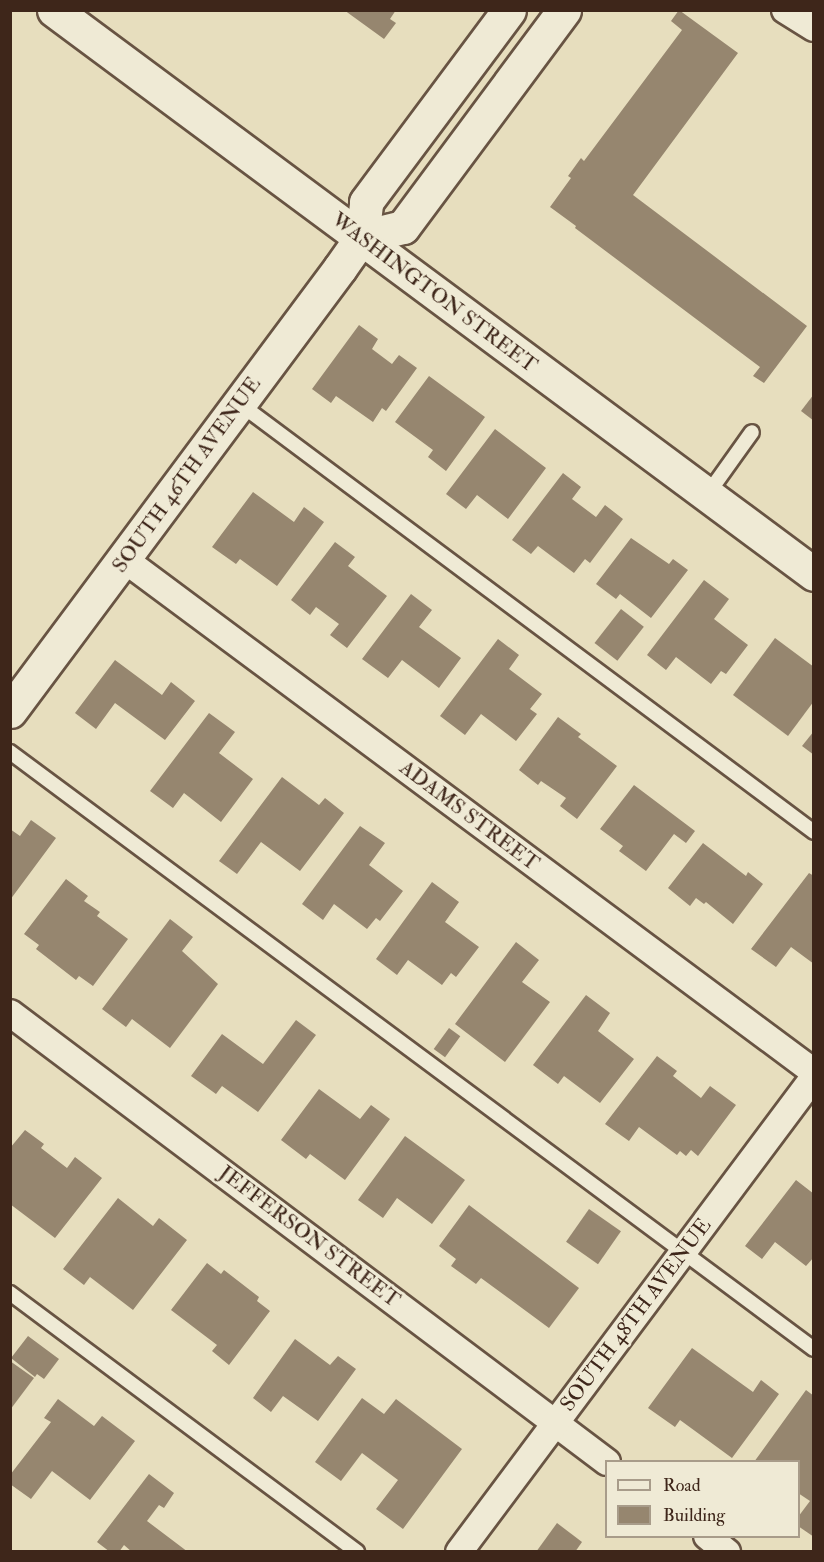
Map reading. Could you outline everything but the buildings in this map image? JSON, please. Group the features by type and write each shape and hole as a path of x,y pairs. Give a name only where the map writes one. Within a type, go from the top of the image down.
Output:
{"street":[{"name":"WASHINGTON STREET","path":"54,10 813,574"},
{"name":"SOUTH 46TH AVENUE","path":"10,711 362,237 366,202 509,10"},
{"path":"362,237 403,227 564,10"},
{"path":"785,10 813,28"},
{"name":"ADAMS STREET","path":"124,560 813,1075"},
{"name":"JEFFERSON STREET","path":"10,1013 606,1460"},
{"name":"SOUTH 48TH AVENUE","path":"459,1551 813,1075"},
{"path":"710,1538 727,1551"}],"lane":[{"path":"240,404 813,832"},
{"path":"707,495 752,432"},
{"path":"10,752 813,1349"},
{"path":"10,1293 357,1551"}]}
